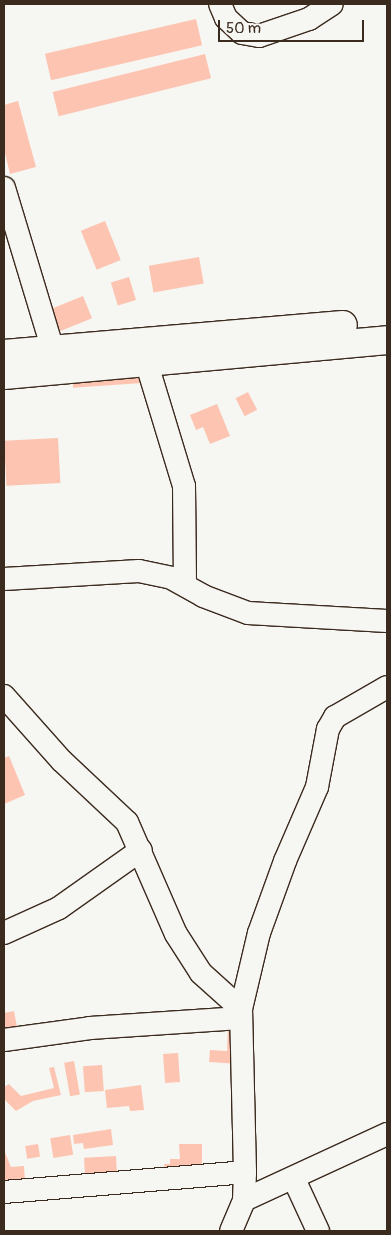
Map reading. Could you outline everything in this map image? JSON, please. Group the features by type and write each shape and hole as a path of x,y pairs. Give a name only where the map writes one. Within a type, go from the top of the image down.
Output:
{"street":[{"path":"220,4 226,18 242,33 259,36 309,18 332,4"},
{"path":"4,188 54,359"},
{"path":"4,375 54,359 387,322"},
{"path":"4,354 54,359 146,361 387,340"},
{"path":"146,361 184,486 185,585"},
{"path":"4,579 139,571 185,585 203,596 248,613 387,621"},
{"path":"231,1231 244,1200 241,1014 260,933 285,861 317,787 328,729 335,717 387,687"},
{"path":"4,696 62,761 127,822 176,934 201,973 241,1014"},
{"path":"4,933 59,908 140,850"},
{"path":"4,1040 90,1028 241,1014"},
{"path":"244,1200 294,1179 387,1134"},
{"path":"4,1192 245,1172"},
{"path":"294,1179 318,1231"}],"building":[{"path":"196,19 202,45 51,80 45,54"},
{"path":"205,54 211,78 59,116 53,92"},
{"path":"18,101 36,167 10,174 4,149 4,105"},
{"path":"105,221 121,260 97,270 81,231"},
{"path":"199,257 204,284 153,292 149,266"},
{"path":"129,277 136,300 118,306 111,283"},
{"path":"83,296 92,318 60,331 51,309"},
{"path":"141,369 142,383 73,388 72,374"},
{"path":"248,392 257,410 245,416 236,398"},
{"path":"217,404 230,436 210,444 203,427 196,430 190,415"},
{"path":"58,438 60,483 6,486 4,441"},
{"path":"9,756 25,795 4,804 4,758"},
{"path":"14,1011 18,1032 4,1035 4,1013"},
{"path":"228,1026 241,1027 239,1064 209,1062 210,1050 227,1051"},
{"path":"178,1053 180,1082 165,1083 163,1054"},
{"path":"74,1061 80,1094 70,1096 64,1063"},
{"path":"102,1065 104,1091 85,1092 83,1066"},
{"path":"54,1067 61,1095 33,1101 16,1111 4,1099 4,1087 9,1084 21,1096 54,1088 49,1068"},
{"path":"141,1085 144,1110 130,1111 129,1106 107,1108 105,1090"},
{"path":"111,1129 113,1145 84,1149 83,1143 74,1144 73,1135"},
{"path":"70,1135 73,1155 53,1158 50,1138"},
{"path":"38,1144 40,1157 27,1159 25,1146"},
{"path":"179,1144 202,1144 202,1174 165,1174 164,1164 170,1164 170,1159 180,1159"},
{"path":"4,1150 11,1167 24,1166 25,1182 4,1183"},
{"path":"116,1156 117,1175 85,1177 84,1158"}]}
